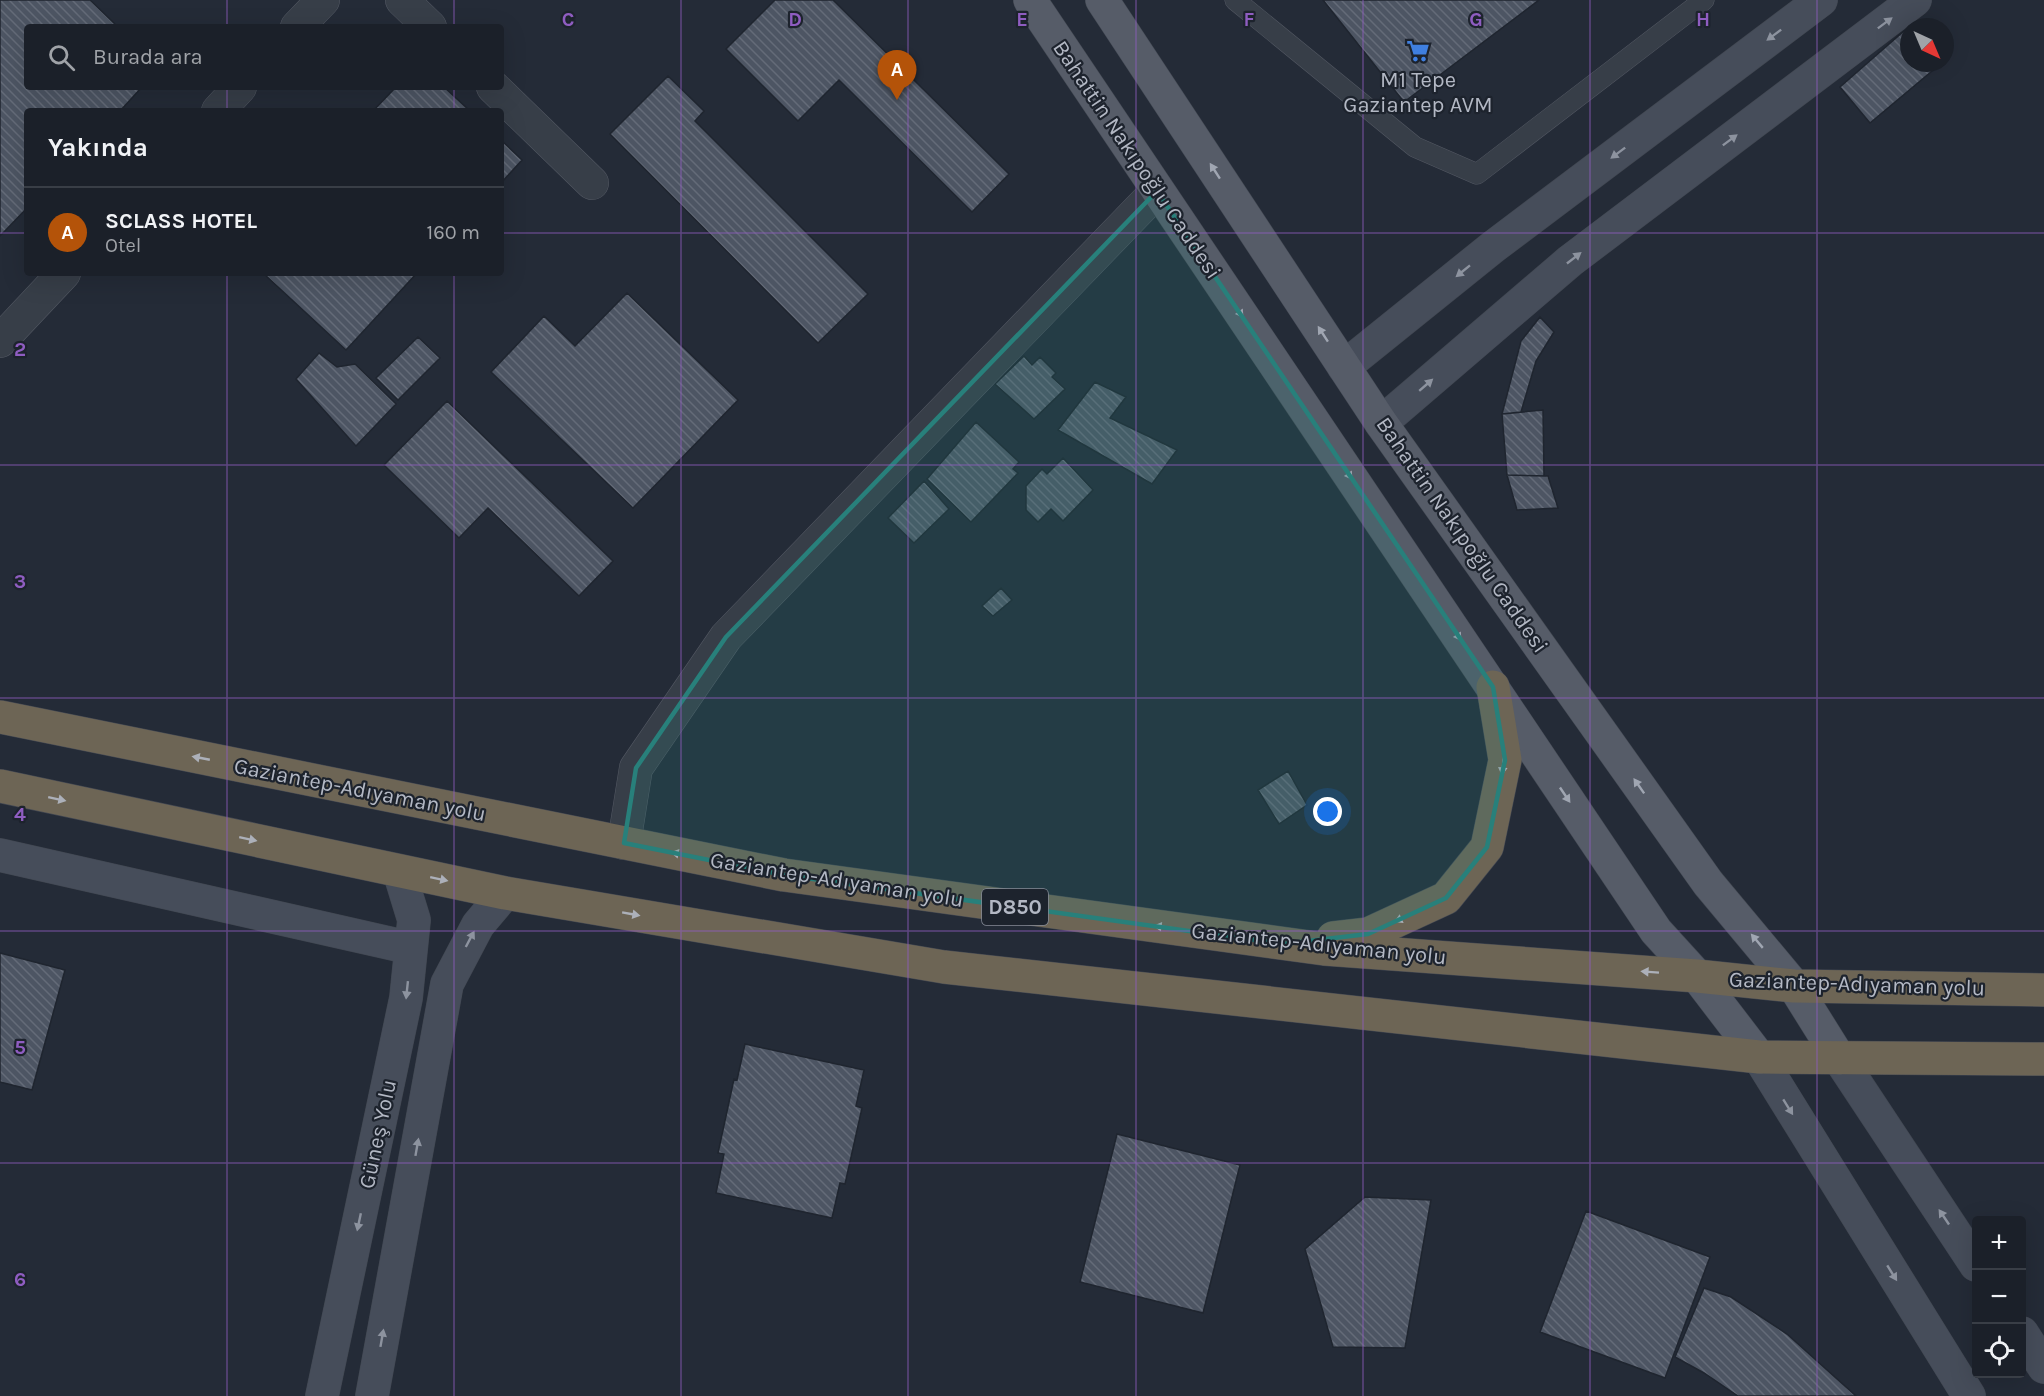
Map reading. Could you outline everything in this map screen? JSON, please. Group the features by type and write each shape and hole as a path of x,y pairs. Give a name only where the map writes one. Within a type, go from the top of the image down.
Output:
{"highway":[{"path":"1283,944 1368,934 1446,898 1487,847 1505,760 1493,687"},
{"name":"Gaziantep-Adıyaman yolu","path":"0,717 784,875 1283,944 1324,949 1697,976 1794,986 2044,990"},
{"path":"0,786 505,893 944,967 1759,1057 2044,1059"}],"main road":[{"name":"Bahattin Nakıpoğlu Caddesi","path":"1030,0 1656,931 1697,976 1759,1057"},
{"name":"Bahattin Nakıpoğlu Caddesi","path":"1102,0 1382,423 1708,883 1794,986 1839,1058"}],"street":[{"path":"300,24 322,0"},
{"path":"402,0 427,24"},
{"path":"1344,367 1493,247 1821,0"},
{"path":"1382,423 1570,261 1915,0"},
{"path":"221,108 237,90"},
{"path":"496,90 592,183"},
{"path":"624,843 636,768 726,638 1157,191"},
{"path":"0,341 61,276"},
{"path":"0,855 411,948"},
{"name":"Güneş Yolu","path":"322,1396 406,998 414,920 399,871"},
{"name":"Güneş Yolu","path":"372,1396 447,984 478,925 505,893"},
{"path":"1759,1057 1969,1396"},
{"path":"1839,1058 1972,1258"},
{"path":"2026,1339 2044,1367"}],"lane":[{"path":"1235,0 1415,147 1477,174 1704,0"}],"highlighted area":[{"path":"1157,191 1493,687 1505,760 1487,847 1446,898 1368,934 1283,944 784,875 624,843 636,768 726,637"}],"building":[{"path":"0,0 90,0 115,24 24,24 24,90 139,90 123,108 24,108 24,211 0,236"},
{"path":"775,0 833,0 1009,174 972,212 839,80 798,121 726,49"},
{"name":"M1 Tepe Gaziantep AVM","path":"1323,0 1539,0 1404,102"},
{"path":"1900,34 1900,72 1931,72 1870,123 1840,87"},
{"path":"668,76 704,111 695,121 868,294 818,343 610,134"},
{"path":"393,90 447,90 467,108 376,108"},
{"path":"504,143 522,160 504,180"},
{"path":"266,276 414,276 346,350"},
{"path":"627,293 738,400 633,508 491,372 544,316 575,346"},
{"path":"1540,317 1554,332 1536,361 1521,412 1502,414 1521,341"},
{"path":"418,337 440,358 398,400 376,378"},
{"path":"319,353 337,367 355,364 396,404 356,446 296,379"},
{"path":"1024,356 1032,365 1040,357 1056,373 1052,377 1065,389 1034,419 995,384"},
{"path":"1095,382 1126,397 1110,418 1177,450 1152,484 1058,430"},
{"path":"447,401 613,561 579,596 488,508 459,538 384,465"},
{"path":"1543,410 1544,476 1507,475 1502,414"},
{"path":"976,422 1019,462 1013,469 1018,473 971,522 927,479"},
{"path":"1063,458 1093,490 1063,521 1051,509 1038,522 1026,510 1026,486 1042,469 1047,474"},
{"path":"1507,475 1548,476 1558,508 1517,510"},
{"path":"924,481 949,509 914,543 888,518"},
{"path":"1001,588 1012,600 993,616 982,606"},
{"path":"1288,771 1307,805 1279,824 1258,790"},
{"path":"0,953 65,970 32,1090 0,1082"},
{"path":"745,1044 864,1070 856,1106 862,1108 845,1184 840,1183 832,1218 716,1193 724,1154 718,1153 734,1079 737,1080"},
{"path":"1117,1134 1240,1165 1203,1313 1080,1282"},
{"path":"1365,1197 1431,1200 1405,1348 1333,1347 1305,1249"},
{"path":"1586,1211 1710,1257 1665,1378 1540,1332"},
{"path":"1704,1288 1731,1297 1787,1334 1856,1396 1738,1396 1675,1357"}],"place":[{"name":"M1 Tepe Gaziantep AVM","path":"1418,51"},
{"name":"SCLASS HOTEL","path":"897,100"}]}
